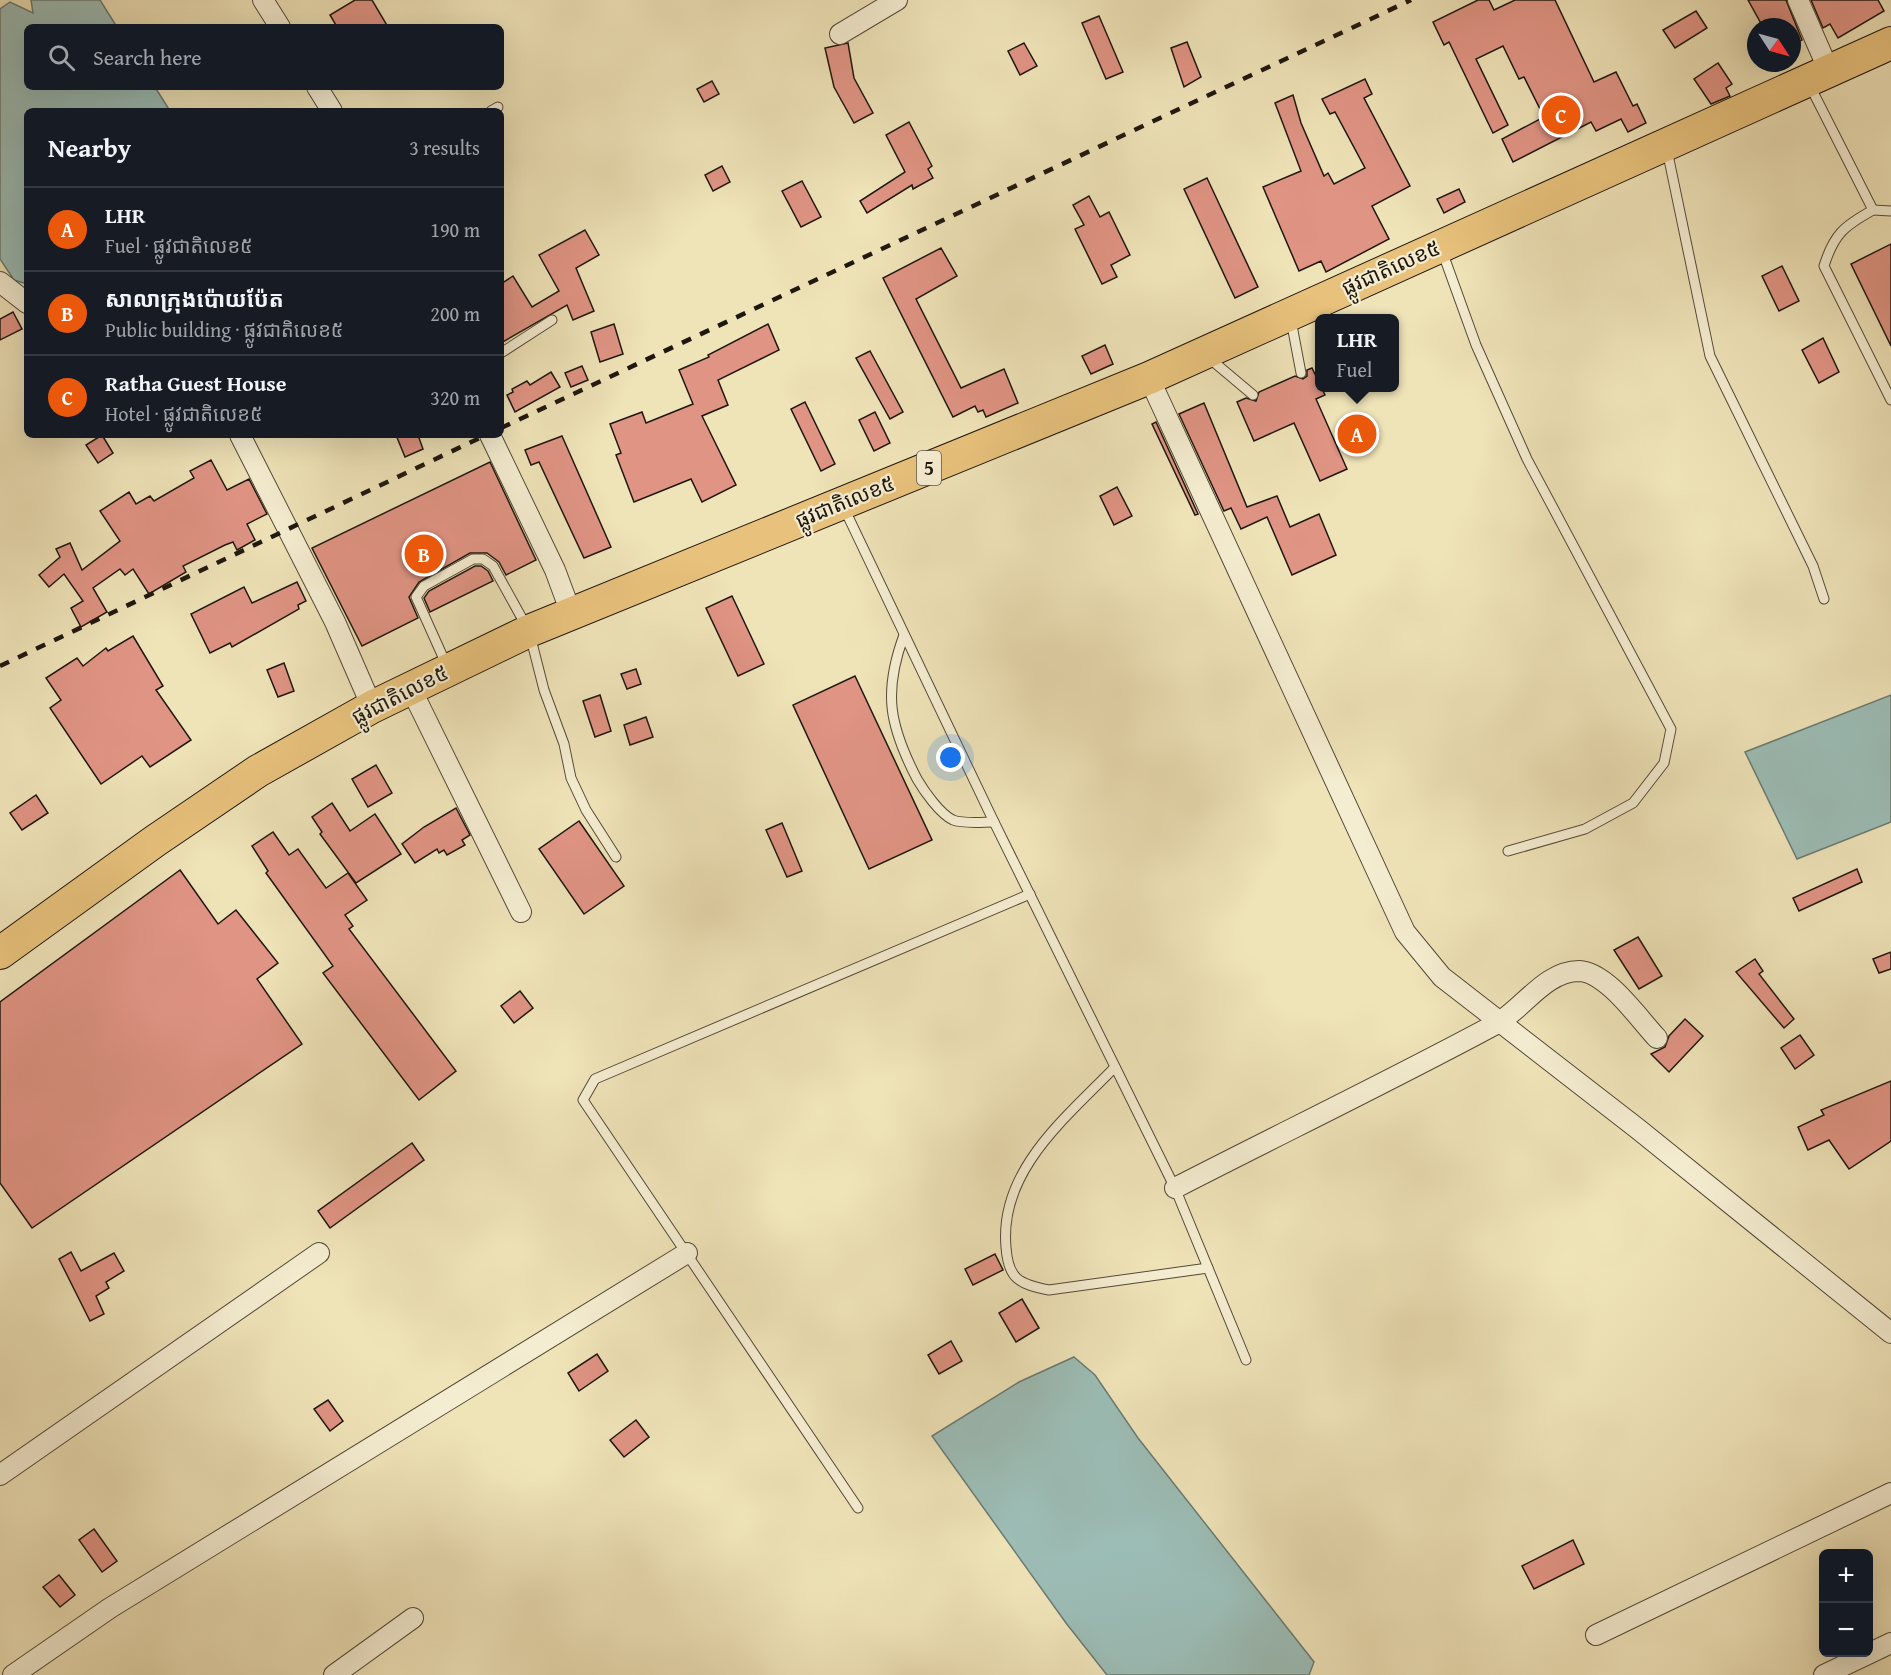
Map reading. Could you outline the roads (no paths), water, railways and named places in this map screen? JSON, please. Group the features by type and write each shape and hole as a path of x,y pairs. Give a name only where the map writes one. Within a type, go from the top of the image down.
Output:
{"highway":[{"name":"ផ្លូវជាតិលេខ៥","path":"0,953 155,841 258,771 372,707 529,631 1149,378 1891,42"}],"street":[{"path":"263,0 278,24"},
{"path":"840,34 897,0"},
{"path":"1798,0 1818,76"},
{"path":"319,90 330,108"},
{"path":"0,282 24,301"},
{"path":"1149,378 1405,932 1442,976 1638,1129 1891,1333"},
{"path":"242,438 335,622 372,707"},
{"path":"491,438 555,570 571,613"},
{"path":"411,688 521,912"},
{"path":"1175,1188 1499,1022 1552,979 1578,971 1596,975 1613,989 1657,1038"},
{"path":"0,1475 320,1253"},
{"path":"13,1675 110,1608 687,1253"},
{"path":"1596,1635 1891,1493"},
{"path":"334,1675 413,1618"},
{"path":"1824,1675 1891,1642"}],"lane":[{"path":"1818,76 1873,210"},
{"path":"1665,145 1710,356 1813,566 1824,599"},
{"path":"1891,211 1873,210 1845,226 1830,246 1824,266 1891,400"},
{"path":"1440,246 1476,345 1527,459 1671,729 1664,763 1633,803 1585,829 1508,851"},
{"path":"1290,314 1301,373"},
{"path":"504,351 552,320"},
{"path":"1203,353 1253,395"},
{"path":"842,503 994,822 1175,1188 1246,1360"},
{"path":"449,670 417,597 424,586 473,559 483,559 493,566 529,631 544,690 564,744 571,778 586,810 616,857"},
{"path":"904,635 893,666 891,714 902,750 926,794 953,820 994,822"},
{"path":"858,1508 583,1100 595,1079 1030,894"},
{"path":"1115,1067 1057,1126 1023,1169 1010,1199 1005,1233 1007,1258 1012,1274 1024,1285 1048,1290 1208,1268"}],"water":[{"path":"31,0 100,0 115,24 24,24 24,90 157,90 168,108 24,108 24,283 14,280 0,259 0,9 10,2 33,13"},
{"path":"1891,695 1891,822 1797,859 1745,752"},
{"path":"1074,1357 1095,1375 1138,1438 1314,1662 1309,1675 1107,1675 1066,1623 932,1436 1019,1382"}],"railway":[{"path":"504,427 1411,0"},
{"path":"0,666 480,438"}],"place":[{"name":"Ratha Guest House","path":"1561,115"},
{"name":"LHR","path":"1357,434"},
{"name":"សាលាក្រុងប៉ោយប៉ែត","path":"424,554"}]}
